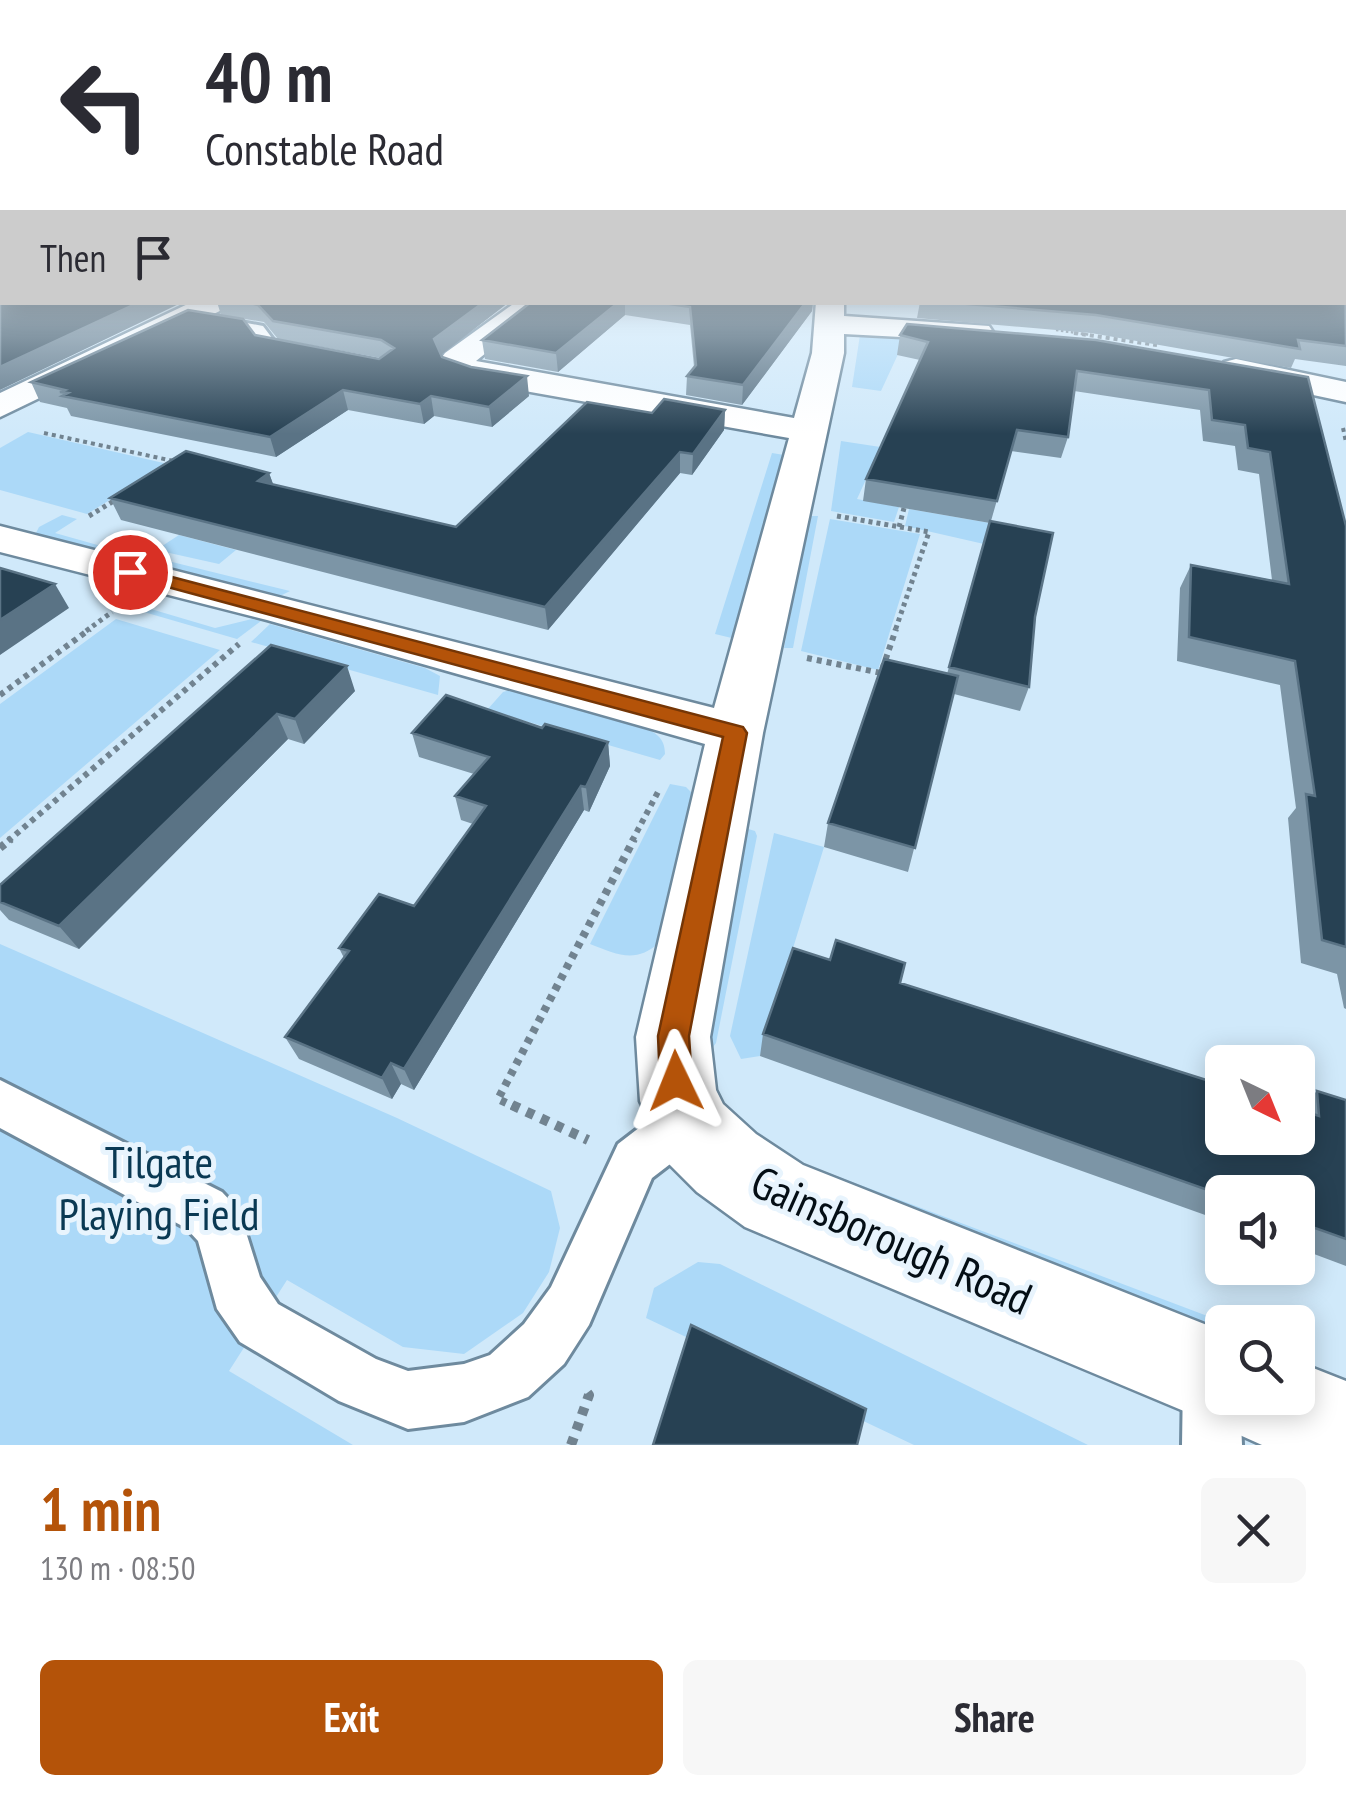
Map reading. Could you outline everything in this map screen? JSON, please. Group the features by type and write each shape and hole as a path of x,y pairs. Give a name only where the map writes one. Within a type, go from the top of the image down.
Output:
{"street":[{"path":"0,406 210,305"},
{"path":"531,305 456,360 458,365 476,372 808,432"},
{"path":"831,313 992,333 1079,332"},
{"name":"Gainsborough Road","path":"831,313 823,378 757,647 710,725 674,1036 676,1081 688,1122 729,1166 775,1197 1205,1372"},
{"path":"1208,363 1346,392"},
{"path":"0,539 284,610 710,725"},
{"name":"Gainsborough Road","path":"1308,1415 1346,1431"}],"lane":[{"path":"185,317 257,330 270,346 312,354"},
{"path":"0,1103 204,1210 221,1228 236,1290 259,1324 359,1381 408,1400 464,1393 508,1377 544,1344 570,1306 635,1161 688,1122"},
{"path":"1212,1445 1222,1415"}],"path":[{"path":"1040,328 1167,347"},
{"path":"28,430 179,462 164,471"},
{"path":"86,518 117,499"},
{"path":"757,647 881,673 929,532 790,508"},
{"path":"899,527 904,508"},
{"path":"0,695 116,610"},
{"path":"0,848 284,610"},
{"path":"635,1161 498,1099 670,769 710,725"}],"green space":[{"path":"860,335 906,337 881,391 852,387"},
{"path":"28,432 168,464 87,514 0,490 0,448"},
{"path":"841,441 887,448 875,475 868,475 857,499 899,507 894,522 831,511"},
{"path":"772,453 784,455 740,640 715,634"},
{"path":"909,509 990,523 984,544 905,526"},
{"path":"62,515 77,519 55,533 140,557 131,562 35,535 39,527"},
{"path":"810,516 818,516 793,648 784,648"},
{"path":"830,519 920,534 878,670 801,651"},
{"path":"179,535 236,550 219,564 156,550"},
{"path":"160,559 290,591 278,597 151,564"},
{"path":"120,587 138,592 144,607 215,628 252,619 261,621 237,639 106,601 108,594"},
{"path":"116,619 220,650 0,838 0,704"},
{"path":"270,624 425,668 440,676 438,695 251,642"},
{"path":"510,690 640,726 658,736 665,754 660,760 487,710 503,692"},
{"path":"670,784 686,787 698,799 660,942 635,955 618,954 590,944"},
{"path":"745,828 755,831 757,836 716,1043 708,1054 704,1006"},
{"path":"774,833 824,847 760,1056 741,1059 730,1036"},
{"name":"Tilgate Playing Field","path":"0,944 397,1118 551,1191 560,1228 549,1272 523,1313 464,1354 403,1347 287,1280 229,1371 353,1445 0,1445"},
{"path":"786,1157 1205,1315 1205,1339 785,1176"},
{"path":"698,1262 720,1264 1088,1445 914,1445 646,1318 654,1288"}],"building":[{"path":"0,305 134,305 0,367"},
{"path":"258,305 480,305 434,339 442,357 471,367 527,376 489,407 431,396 420,404 343,390 270,437 62,396 68,393 60,392 65,390 31,382 188,310 243,319 255,335 379,359 394,348 381,340 273,321"},
{"path":"527,305 615,305 556,353 482,340"},
{"path":"677,305 804,305 743,385 687,376 696,365 690,307"},
{"path":"979,305 1346,305 1346,346 1298,340 1300,349 1096,315"},
{"path":"907,324 1096,340 1308,377 1346,526 1346,947 1322,940 1306,794 1315,796 1295,661 1189,637 1191,565 1289,584 1270,452 1248,448 1245,425 1212,420 1209,390 1077,371 1068,437 1017,430 997,501 866,479 928,342 900,335"},
{"path":"664,399 725,410 693,454 680,452 545,607 110,498 186,451 269,473 258,481 456,527 587,402 652,413"},
{"path":"990,521 1053,533 1035,617 1029,687 949,667"},
{"path":"0,568 55,584 0,620"},
{"path":"271,645 347,666 295,719 277,714 59,926 0,902 0,885"},
{"path":"884,659 958,676 915,848 828,823"},
{"path":"446,695 542,728 545,724 608,742 586,787 581,786 404,1069 391,1063 382,1078 285,1037 349,951 339,948 379,894 414,906 486,806 455,796 489,757 412,733"},
{"path":"836,940 905,963 900,983 1205,1080 1205,1155 1315,1155 1317,1091 1346,1100 1346,1239 1315,1228 1315,1175 1205,1175 1205,1189 763,1034 793,948 830,960"},
{"path":"691,1325 866,1409 857,1445 653,1445"}],"route":[{"path":"130,572 735,733 674,1036 676,1081"}]}
